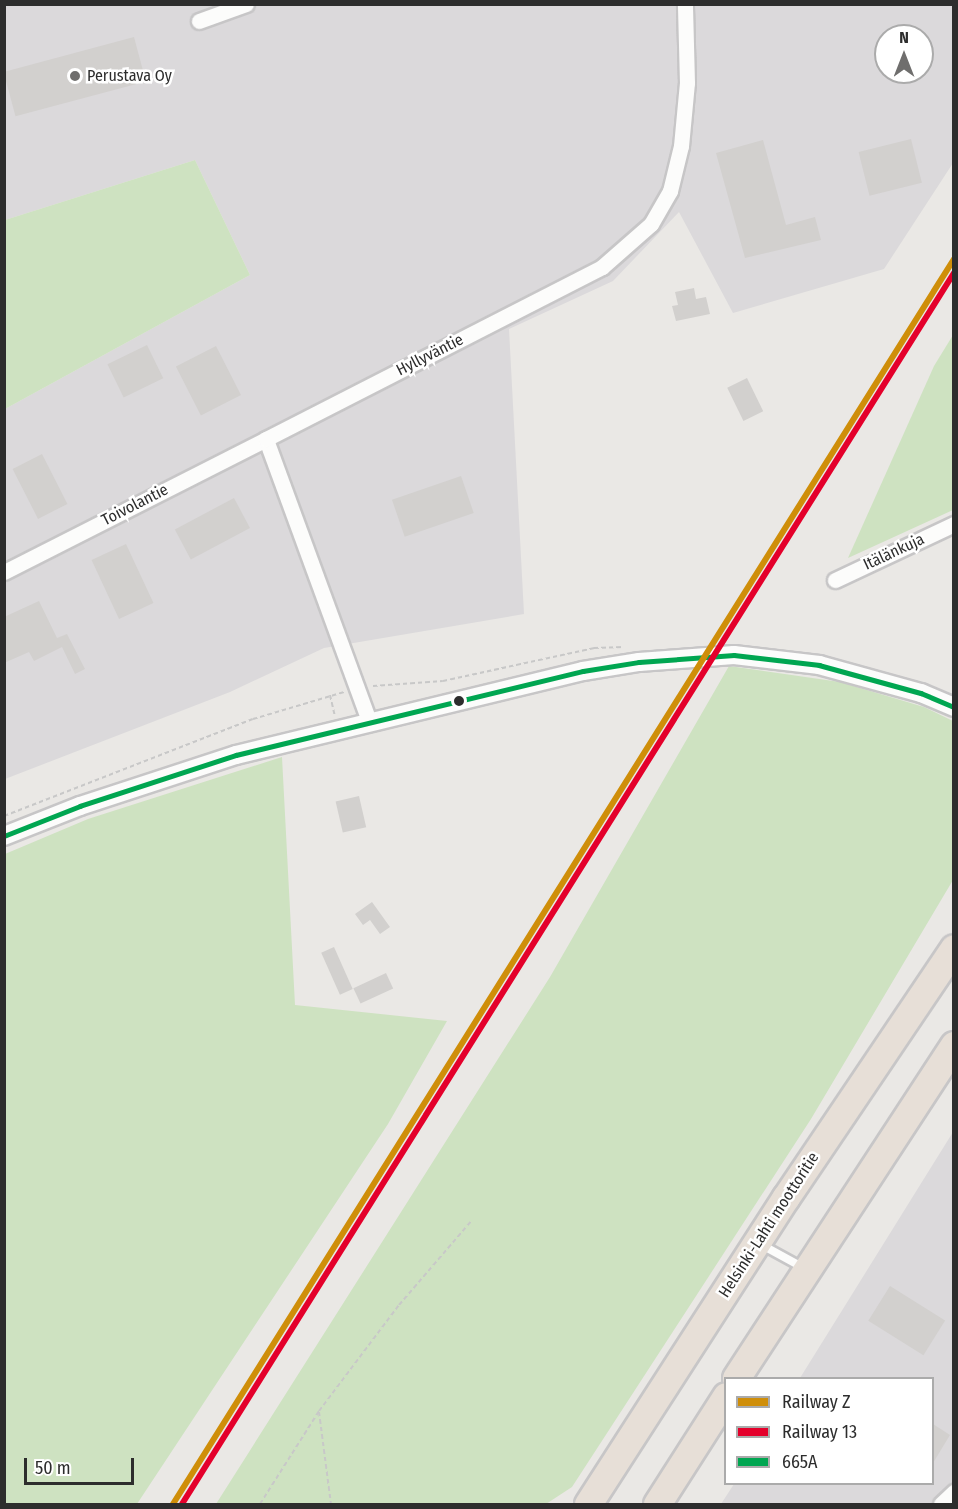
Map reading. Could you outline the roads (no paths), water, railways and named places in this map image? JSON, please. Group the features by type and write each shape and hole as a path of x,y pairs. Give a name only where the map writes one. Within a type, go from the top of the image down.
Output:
{"highway":[{"name":"Helsinki-Lahti moottoritie","path":"588,1504 757,1242 954,948"},
{"path":"737,1377 954,1045"},
{"path":"657,1504 724,1399"}],"street":[{"path":"199,21 246,4"},
{"name":"Hyllyväntie","path":"266,439 602,267 651,224 670,191 681,146 687,83 685,4"},
{"path":"266,439 369,721"},
{"name":"Toivolantie","path":"4,572 266,439"},
{"name":"Itälänkuja","path":"836,580 954,524"},
{"path":"4,836 208,763 369,721 583,671 688,656 734,655 819,665 953,702"},
{"path":"941,1504 954,1492"}],"lane":[{"path":"757,1242 806,1270"}],"rail line":[{"name":"Z","path":"173,1504 954,259"},
{"name":"13","path":"182,1504 954,273"}],"place":[{"name":"Perustava Oy","path":"75,76"}]}
